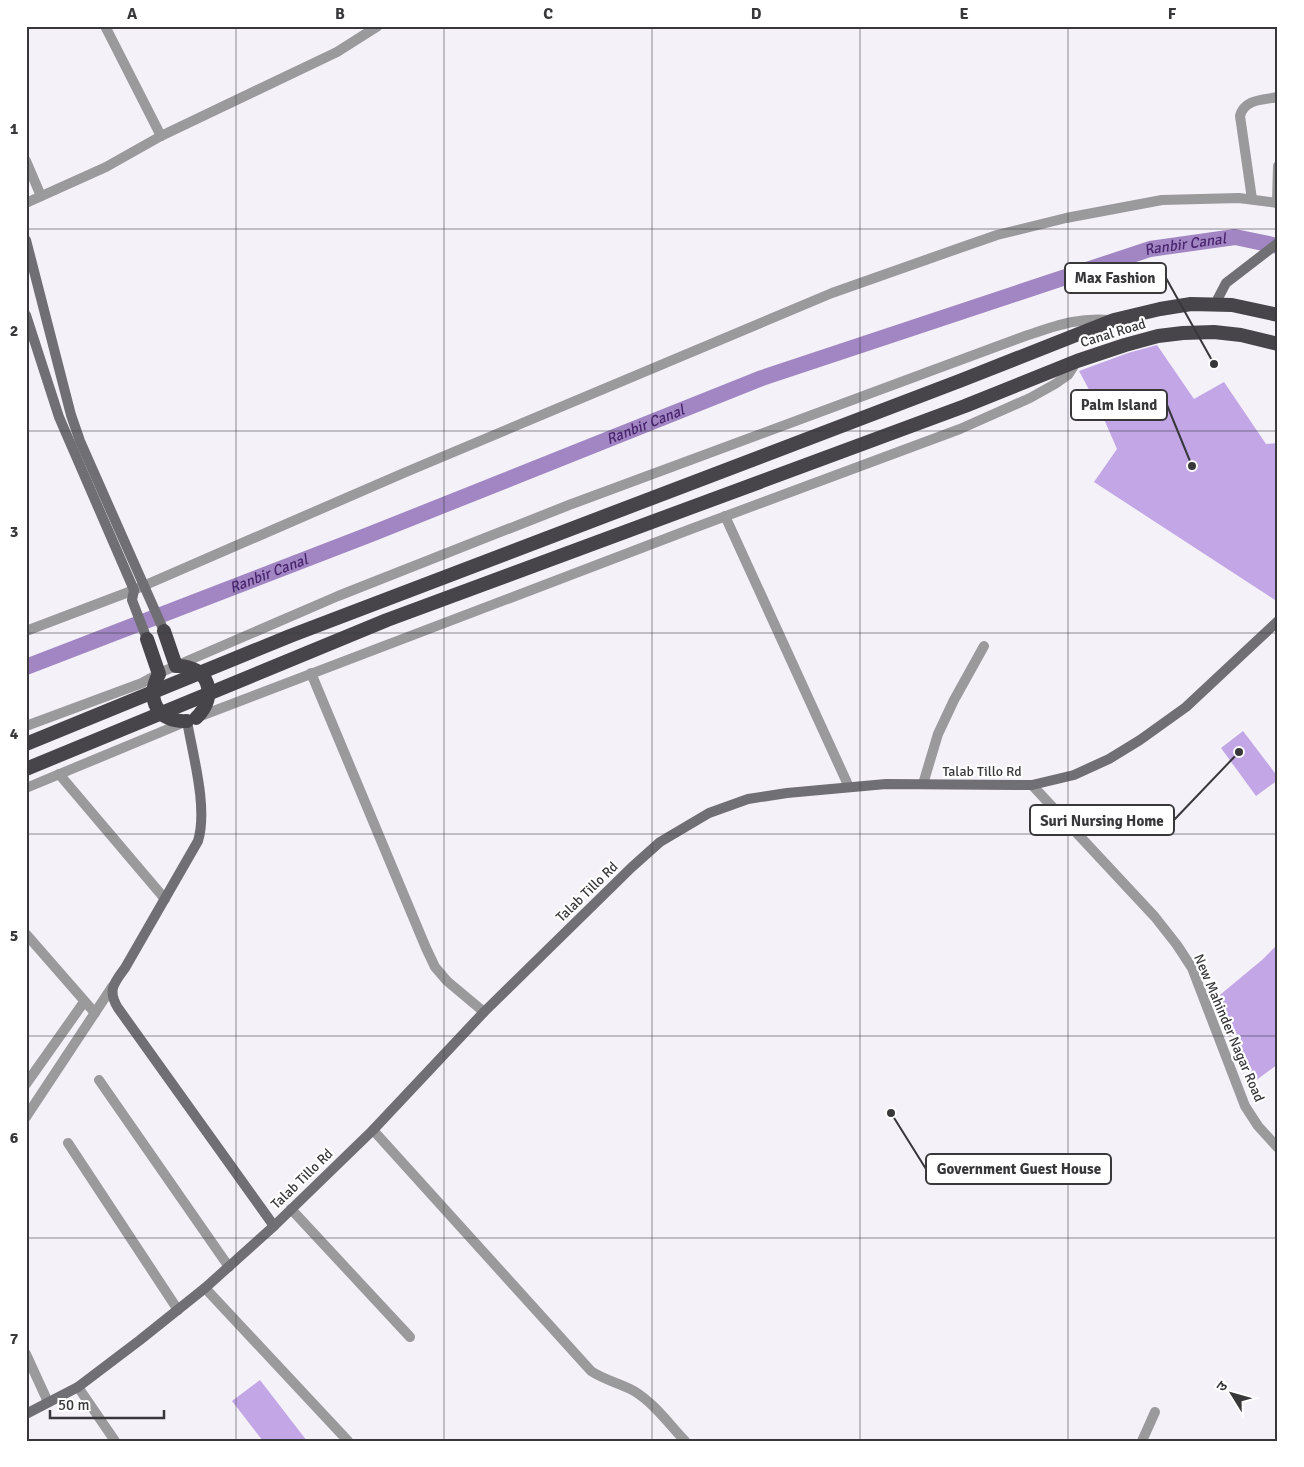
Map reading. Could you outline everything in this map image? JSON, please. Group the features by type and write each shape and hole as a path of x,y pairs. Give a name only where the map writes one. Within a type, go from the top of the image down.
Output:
{"highway":[{"name":"Canal Road","path":"26,744 290,636 962,380 1114,320 1191,304 1232,305 1278,315"},
{"name":"Canal Road","path":"26,768 387,620 965,406 1077,361 1158,336 1183,333 1214,332 1241,335 1278,344"},
{"path":"146,639 159,674 154,686 153,696 155,705 168,719 178,722 192,719 203,711 207,703 208,686 204,677 198,671 190,667 176,666 164,631"}],"main road":[{"path":"26,240 71,415 139,592 146,639"},
{"path":"1216,304 1226,283 1278,243"},
{"path":"26,315 59,417 139,592 164,631"},
{"name":"Talab Tillo Rd","path":"26,1414 78,1387 205,1288 274,1226 374,1130 484,1012 660,842 709,813 748,799 886,784 1032,785 1074,775 1109,759 1140,740 1186,707 1278,621"},
{"path":"192,719 202,811 202,829 198,841 165,899 112,987 112,996 118,1008 274,1226"}],"street":[{"path":"104,26 160,136"},
{"path":"26,203 106,167 160,136 337,52 378,26"},
{"path":"1252,199 1240,116 1244,106 1278,97"},
{"path":"26,161 41,196"},
{"path":"26,631 139,592 396,476 832,293 997,235 1066,218 1162,200 1215,198 1252,199 1277,203 1278,166"},
{"path":"26,726 142,683 176,666 338,596 560,509 1028,335 1092,318 1114,320"},
{"path":"26,788 311,672 960,429 1030,398 1055,384 1068,375 1077,361"},
{"path":"725,516 849,787"},
{"path":"923,784 938,734 954,700 984,646"},
{"path":"311,672 432,961 447,981 484,1012"},
{"path":"60,774 165,899"},
{"name":"New Mahinder Nagar Road","path":"1032,785 1155,917 1178,945 1192,968 1245,1106 1263,1133 1278,1148"},
{"path":"26,934 95,1013"},
{"path":"26,1118 30,1105 45,1090 112,987"},
{"path":"45,1090 28,1082 84,1002"},
{"path":"99,1080 228,1267"},
{"path":"374,1130 591,1371 645,1399 685,1441"},
{"path":"68,1143 178,1310"},
{"path":"291,1209 410,1337"},
{"path":"205,1288 348,1441"},
{"path":"26,1354 48,1402"},
{"path":"78,1387 115,1441"},
{"path":"1142,1441 1155,1412"}],"building":[{"path":"1157,345 1194,399 1224,382 1266,444 1278,443 1278,602 1094,482 1117,449 1100,410 1079,371 1128,353"},
{"path":"1243,731 1278,777 1278,780 1256,796 1221,748"},
{"path":"1278,944 1278,1064 1255,1081 1215,999 1262,960"},
{"path":"260,1380 307,1441 263,1441 232,1401"}],"waterway":[{"name":"Ranbir Canal","path":"26,667 371,534 762,378 1150,249 1235,237 1278,246"}],"place":[{"name":"Max Fashion","path":"1214,364"},
{"name":"Palm Island","path":"1192,466"},
{"name":"Suri Nursing Home","path":"1239,752"},
{"name":"Government Guest House","path":"891,1113"}]}
